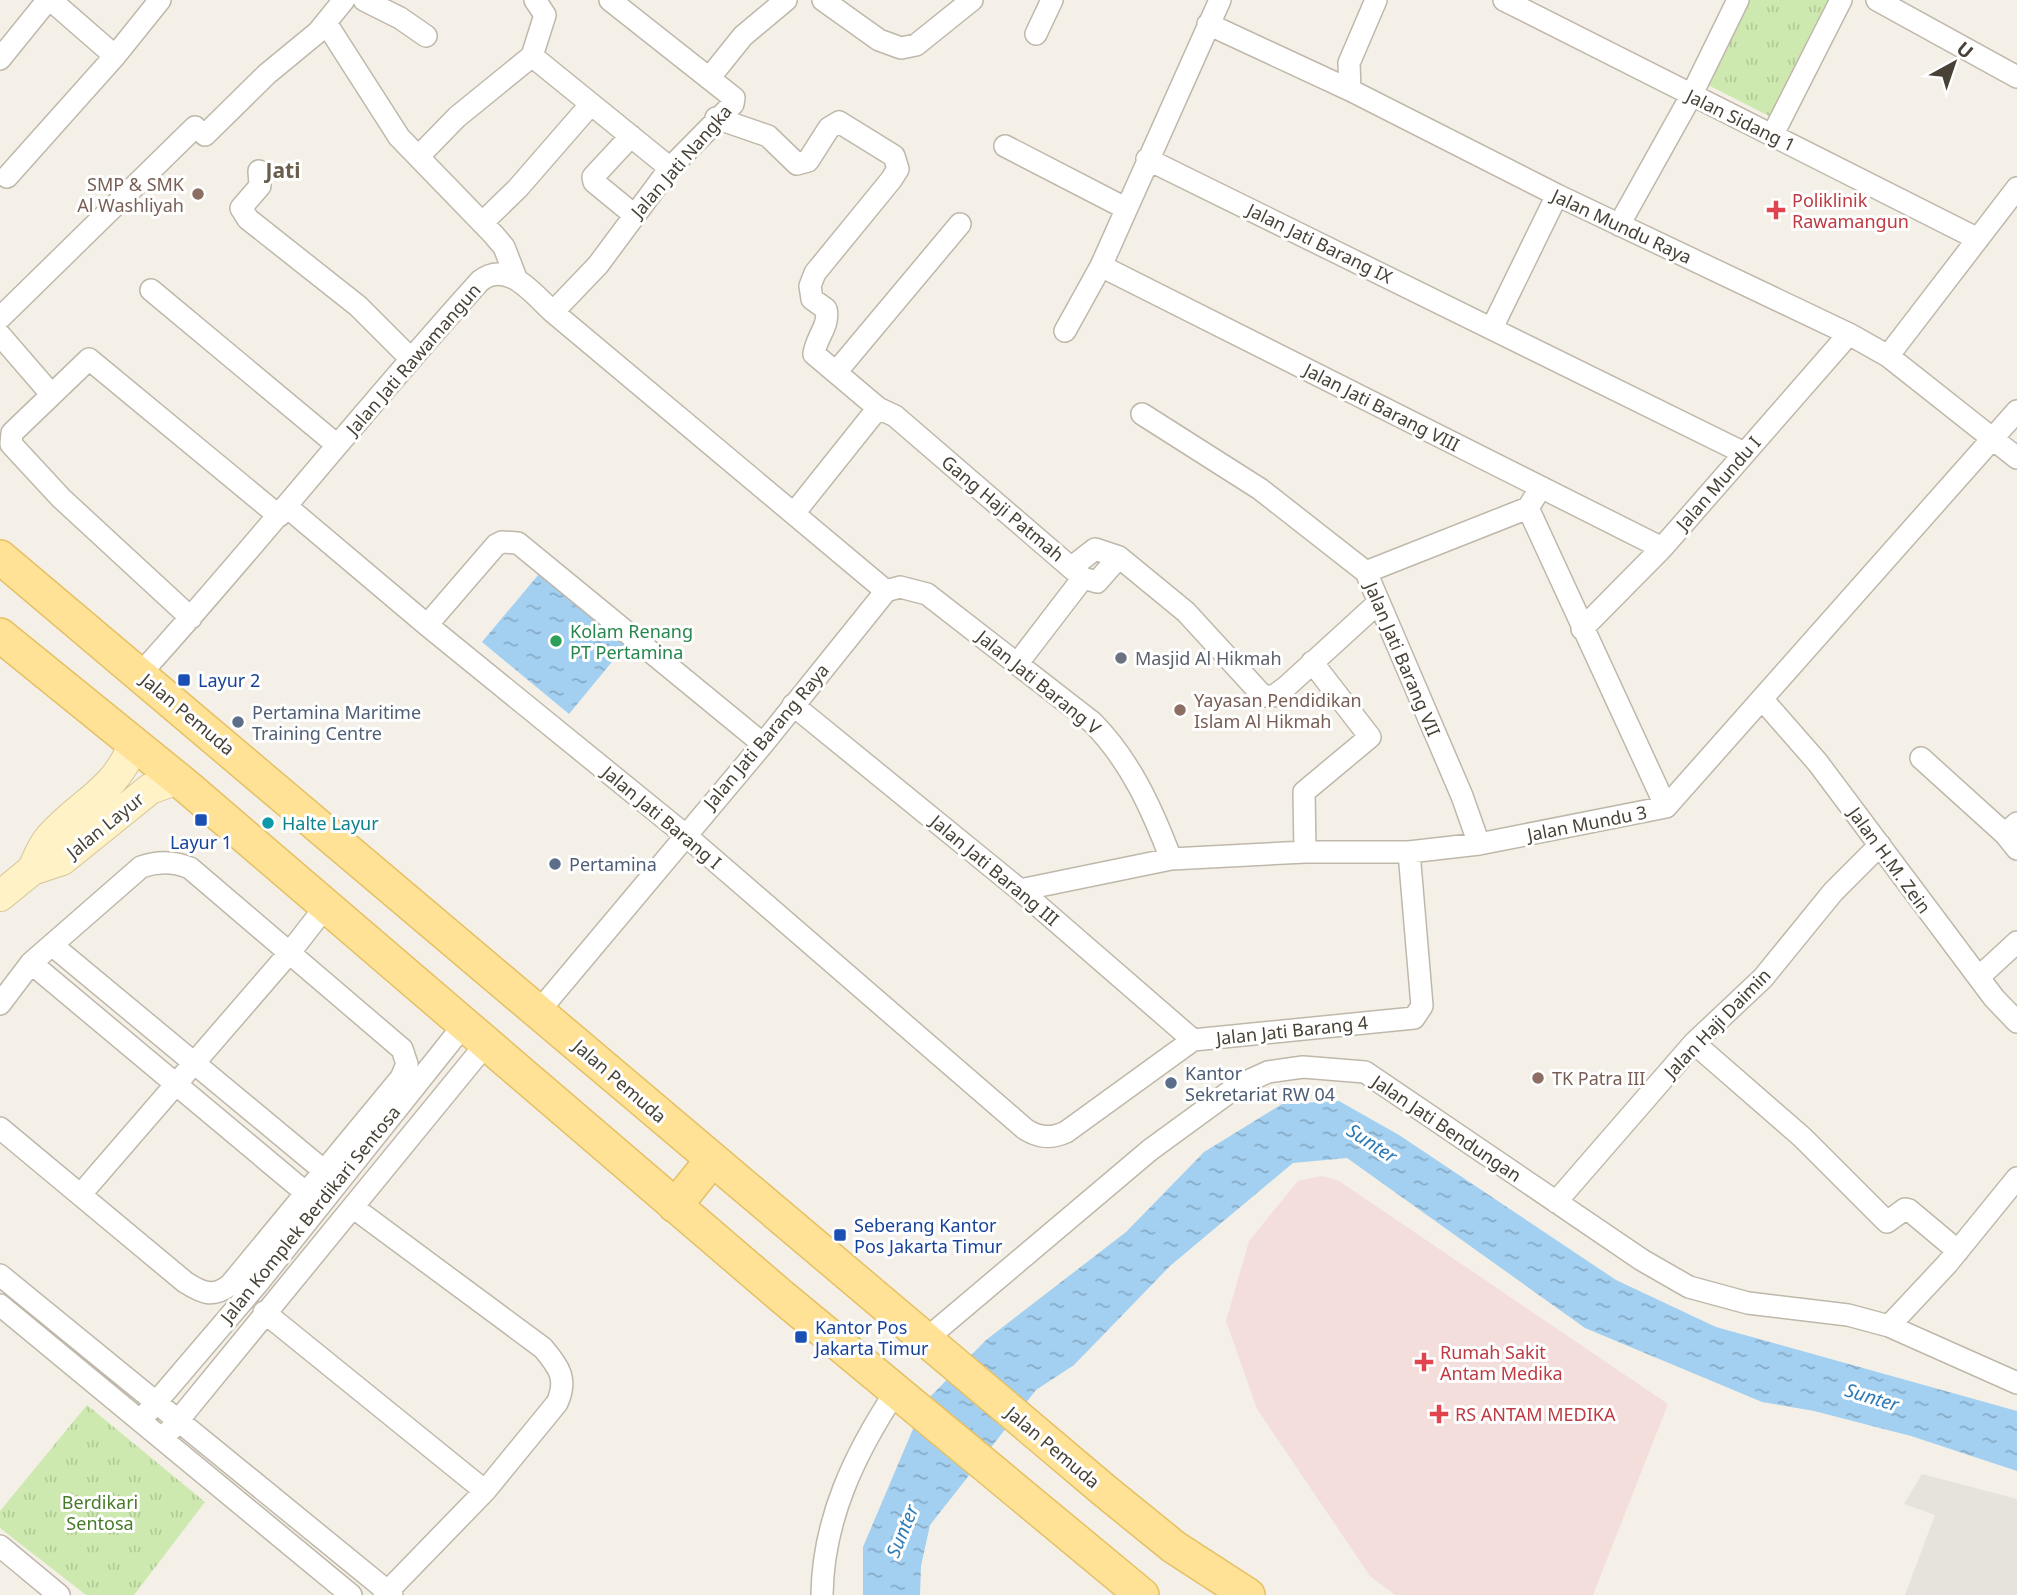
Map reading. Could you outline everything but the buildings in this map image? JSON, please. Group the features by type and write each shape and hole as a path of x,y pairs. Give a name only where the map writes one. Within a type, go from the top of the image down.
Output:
{"main road":[{"name":"Jalan Pemuda","path":"0,557 141,673 1038,1435 1174,1547 1248,1595"},
{"path":"0,635 178,779 675,1206 1142,1595"},
{"path":"675,1206 712,1160"}],"street":[{"path":"8,177 115,57 160,0"},
{"path":"0,318 200,131 326,23 344,0"},
{"path":"364,0 400,18 425,37"},
{"path":"419,156 457,117 532,56 545,16 535,0"},
{"name":"Jalan Jati Nangka","path":"553,312 598,265 633,214 670,168 716,118 733,104 734,98 710,77 610,0"},
{"path":"710,77 743,36 786,0"},
{"path":"824,0 879,40 901,48 916,45 972,0"},
{"path":"1036,34 1052,0"},
{"path":"1065,331 1101,266 1220,0"},
{"path":"1350,90 1349,63 1376,0"},
{"name":"Jalan Sidang 1","path":"1504,0 1978,239"},
{"path":"1619,225 1690,96 1738,0"},
{"path":"1773,134 1841,0"},
{"path":"1877,0 2017,77"},
{"path":"0,59 47,1 52,2 115,57"},
{"path":"326,23 399,137 504,247 516,278 886,591"},
{"name":"Jalan Mundu Raya","path":"1208,24 1350,90 1557,195 1849,334 1888,356 2017,458"},
{"path":"1316,74 1338,59 1357,40"},
{"path":"532,56 670,168"},
{"path":"483,222 518,188 591,104"},
{"name":"Gang Haji Patmah","path":"716,118 768,136 797,164 808,161 830,128 839,122 894,156 898,169 891,180 815,273 810,286 812,299 827,309 829,319 815,345 814,354 878,408 895,416 1078,572 1095,549 1119,557 1186,612 1263,696 1274,695 1378,603"},
{"path":"631,136 593,177 594,182 633,214"},
{"path":"1005,146 1125,208"},
{"name":"Jalan Jati Barang IX","path":"1147,159 1744,453"},
{"path":"259,171 260,186 241,208 248,219 358,306 410,358"},
{"path":"1888,356 2017,188"},
{"path":"1492,328 1557,195"},
{"path":"837,371 960,224"},
{"name":"Jalan Jati Barang VIII","path":"1101,266 1662,548"},
{"name":"Jalan Jati Rawamangun","path":"141,673 191,618 410,358 485,277 499,274 516,278"},
{"path":"150,290 337,445"},
{"name":"Jalan Mundu I","path":"1582,629 1662,548 1849,334"},
{"path":"0,335 51,394 12,433 11,444 61,498 191,618"},
{"name":"Jalan Jati Barang I","path":"51,394 85,360 92,360 427,625 684,834 1032,1133"},
{"path":"795,512 878,408"},
{"name":"Jalan Mundu 3","path":"1020,890 1171,859 1305,852 1409,852 1479,844 1666,807 1994,441 2017,411"},
{"name":"Jalan Jati Barang VII","path":"1142,414 1260,489 1366,572 1462,796 1479,844"},
{"path":"1366,572 1528,508 1541,487"},
{"path":"1528,508 1666,807"},
{"path":"427,625 496,545 502,542 518,543 763,744"},
{"path":"1017,664 1078,572"},
{"name":"Jalan Jati Barang V","path":"886,591 901,587 927,594 1112,742 1153,812 1171,859"},
{"name":"Jalan Jati Barang Raya","path":"538,1011 684,834 763,744 886,591"},
{"path":"1305,852 1304,792 1370,737 1312,662"},
{"name":"Jalan H.M. Zein","path":"1762,699 1818,762 1979,977 2017,1022"},
{"name":"Jalan Jati Barang III","path":"793,705 1020,890 1193,1040"},
{"name":"Jalan Layur","path":"32,870 47,842 114,780 126,765 133,744"},
{"path":"1921,758 2013,835"},
{"name":"Jalan Layur","path":"0,896 32,870 62,860 150,789 178,779"},
{"name":"Jalan Haji Daimin","path":"1556,1202 1694,1043 1763,978 1833,892 1880,845"},
{"name":"Jalan Jati Barang 4","path":"1032,1133 1049,1137 1066,1132 1193,1040 1414,1018 1422,1006 1409,852"},
{"path":"0,1004 31,963 141,867 155,862 168,862 190,868 291,951 402,1049 406,1056 405,1072 230,1285 219,1293 208,1294 185,1282 0,1128"},
{"path":"80,1194 291,951 326,906"},
{"path":"1979,977 2017,942"},
{"path":"52,944 323,1170"},
{"path":"31,963 306,1194"},
{"name":"Jalan Komplek Berdikari Sentosa","path":"163,1439 264,1312 354,1208 475,1035"},
{"name":"Jalan Komplek Berdikari Sentosa","path":"141,1420 475,1035"},
{"path":"1694,1043 1802,1137 1887,1222 1905,1209 1909,1210 1958,1251"},
{"name":"Jalan Jati Bendungan","path":"934,1348 1150,1150 1240,1085 1268,1072 1303,1067 1365,1072 1642,1260 1689,1287 1748,1303 1847,1315 1889,1326 2017,1383"},
{"path":"1889,1326 1958,1251 2017,1178"},
{"name":"Jalan Komplek Berdikari Sentosa","path":"0,1275 179,1419 388,1594 485,1492 557,1403 564,1388 563,1375 542,1348 354,1208"},
{"path":"0,1304 351,1595"},
{"name":"Jalan Komplek Berdikari Sentosa","path":"264,1312 485,1492"},
{"path":"822,1595 822,1558 843,1488 868,1433 902,1395"},
{"path":"0,1546 59,1595"}],"shaded area":[{"name":"Rumah Sakit Antam Medika","path":"1322,1176 1339,1181 1668,1404 1593,1595 1395,1595 1370,1576 1257,1409 1226,1321 1249,1241 1298,1181"},
{"path":"1922,1474 2017,1499 2017,1595 1905,1595 1935,1515 1904,1504"}],"green space":[{"path":"1744,0 1831,0 1771,117 1702,82"},
{"name":"Berdikari Sentosa","path":"87,1405 205,1502 134,1595 86,1595 0,1528 0,1511"}],"water":[{"name":"Kolam Renang PT Pertamina","path":"544,568 630,640 569,714 482,642"},
{"name":"Sunter","path":"1339,1101 1399,1135 1616,1280 1716,1327 2017,1411 2017,1471 1911,1436 1814,1411 1762,1402 1585,1328 1347,1158 1293,1163 1170,1266 1074,1365 1036,1390 930,1525 921,1566 920,1595 863,1595 863,1547 924,1403 986,1340 1126,1232 1204,1152 1282,1104"}],"place":[{"name":"SMP & SMK Al Washliyah","path":"198,194"},
{"name":"Poliklinik Rawamangun","path":"1776,210"},
{"name":"Kolam Renang PT Pertamina","path":"556,641"},
{"name":"Masjid Al Hikmah","path":"1121,658"},
{"name":"Layur 2","path":"184,680"},
{"name":"Yayasan Pendidikan Islam Al Hikmah","path":"1180,710"},
{"name":"Pertamina Maritime Training Centre","path":"238,722"},
{"name":"Layur 1","path":"201,820"},
{"name":"Halte Layur","path":"268,823"},
{"name":"Pertamina","path":"555,864"},
{"name":"TK Patra III","path":"1538,1078"},
{"name":"Kantor Sekretariat RW 04","path":"1171,1083"},
{"name":"Seberang Kantor Pos Jakarta Timur","path":"840,1235"},
{"name":"Kantor Pos Jakarta Timur","path":"801,1337"},
{"name":"Rumah Sakit Antam Medika","path":"1424,1362"},
{"name":"RS ANTAM MEDIKA","path":"1439,1414"}],"district":[{"name":"Jati","path":"283,170"}]}
